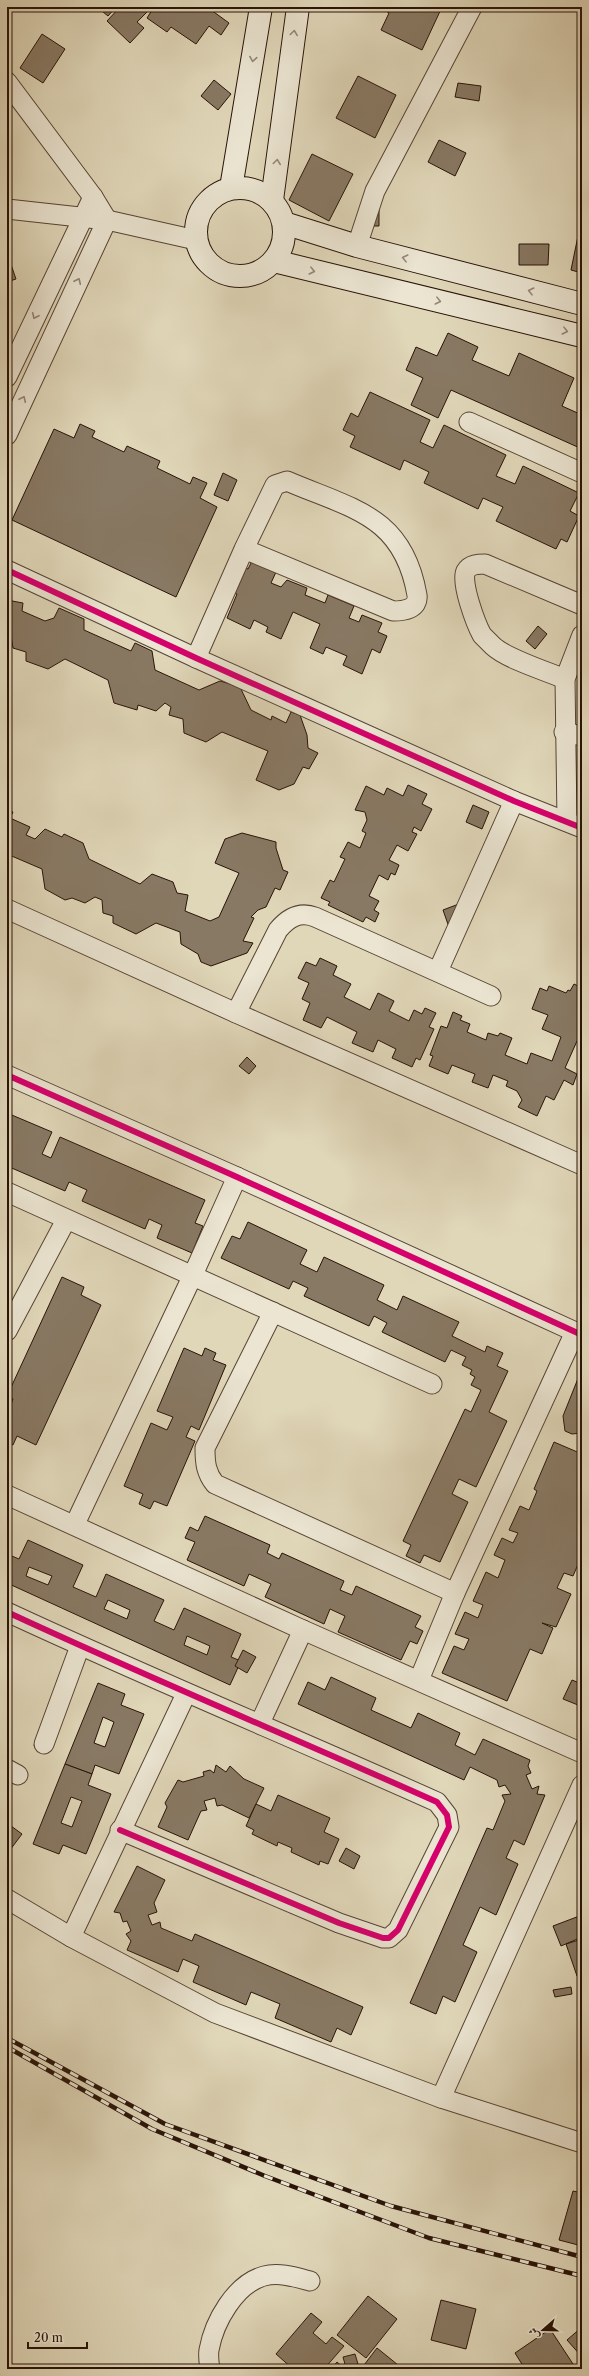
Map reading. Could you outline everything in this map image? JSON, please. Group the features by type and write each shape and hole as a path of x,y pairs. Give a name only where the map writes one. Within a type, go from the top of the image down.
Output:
{"street":[{"path":"231,188 261,7"},
{"path":"272,200 298,7"},
{"path":"357,246 375,191 472,7"},
{"path":"7,82 92,197 107,220"},
{"path":"231,188 246,188 260,192 272,200 284,223 283,243 274,261 265,270 253,275 229,275 217,270 208,262 200,252 196,240 196,226 200,213 207,202 218,193 231,188"},
{"path":"7,377 92,197"},
{"path":"7,209 107,220 196,240"},
{"path":"7,435 107,220"},
{"path":"284,223 357,246 582,304"},
{"path":"274,261 582,336"},
{"path":"469,422 582,473"},
{"path":"196,658 244,549 276,485 287,481 373,518 385,528 399,544 410,565 418,600 414,606 405,611 393,611 244,549"},
{"path":"565,679 507,654 494,647 483,635 466,591 464,579 466,570 471,566 485,564 582,605"},
{"path":"7,570 196,658 514,801 575,824 573,734 565,679 582,635"},
{"path":"438,971 514,801"},
{"path":"7,909 236,1013 582,1165"},
{"path":"236,1013 278,930 286,921 301,914 315,917 491,996"},
{"path":"7,1076 237,1177 578,1334 455,1594 419,1680"},
{"path":"75,1524 192,1277 237,1177"},
{"path":"7,1192 192,1277 432,1384"},
{"path":"7,1331 66,1220"},
{"path":"273,1312 205,1448 205,1465 208,1476 215,1484 455,1594"},
{"path":"7,1495 75,1524 303,1630 582,1753"},
{"path":"7,1612 186,1694 260,1723 437,1802 443,1807 449,1821 449,1827 398,1930 393,1935 383,1938 339,1923 120,1830"},
{"path":"260,1723 303,1630"},
{"path":"44,1744 80,1646"},
{"path":"71,1937 120,1830 186,1694"},
{"path":"441,2098 582,1785"},
{"path":"7,1899 71,1937 215,2013 441,2098 582,2143"},
{"path":"210,2369 209,2351 216,2327 232,2300 252,2280 265,2276 281,2274 310,2281"}],"building":[{"path":"97,7 116,7 108,16"},
{"path":"120,7 143,7 147,12 137,22 144,28 130,43 107,21"},
{"path":"154,7 207,7 229,23 221,35 209,26 196,44 171,27 167,32 147,18"},
{"path":"379,7 442,7 422,50 381,30 389,13"},
{"path":"42,34 65,49 43,83 20,68"},
{"path":"358,76 396,95 375,138 336,118"},
{"path":"214,80 231,94 218,110 201,96"},
{"path":"458,83 481,86 479,101 455,97"},
{"path":"439,140 466,153 455,176 428,162"},
{"path":"312,154 353,174 329,221 289,200"},
{"path":"379,203 379,226 365,226"},
{"path":"578,236 582,237 582,273 571,270"},
{"path":"519,244 549,244 548,265 519,265"},
{"path":"7,253 16,279 7,282"},
{"path":"448,333 478,347 472,360 509,376 519,353 574,378 562,406 582,415 582,449 451,390 438,418 411,405 423,378 406,370 416,347 437,356"},
{"path":"370,392 430,420 420,442 433,448 444,425 506,455 496,476 515,484 523,466 579,493 570,511 579,516 567,542 561,539 556,549 496,521 503,507 483,498 478,509 424,483 429,472 404,460 400,470 350,447 355,436 343,430 351,413 358,417"},
{"path":"80,424 95,431 92,437 124,452 127,446 160,461 157,468 190,484 193,477 207,483 200,498 217,507 176,597 12,520 54,429 74,438"},
{"path":"223,473 237,480 228,501 214,495"},
{"path":"252,561 276,572 271,583 281,587 287,580 307,588 305,595 325,603 328,595 354,606 349,618 359,622 362,615 382,623 378,632 387,636 380,653 372,649 362,674 343,665 347,656 326,647 323,654 310,648 320,624 293,612 281,639 266,632 268,627 254,620 250,629 227,618 237,594 227,590 238,565 248,569"},
{"path":"7,584 12,601 23,603 22,611 45,621 54,618 59,608 84,619 84,630 131,651 135,643 152,651 155,670 199,690 220,681 240,687 251,710 271,720 272,716 286,723 291,712 300,715 307,735 308,748 318,753 309,769 303,767 294,784 279,790 256,780 268,751 222,732 206,742 184,733 183,719 169,715 171,707 165,703 156,711 138,705 137,710 114,703 108,680 65,659 48,669 26,661 26,652 13,648 10,629 7,628"},
{"path":"538,626 547,634 535,649 526,641"},
{"path":"408,785 427,794 422,804 432,809 421,831 414,827 412,832 417,834 408,851 397,845 389,860 399,865 395,875 391,873 388,880 379,875 369,896 379,901 374,910 379,913 375,922 366,917 363,922 328,905 330,902 321,898 330,880 334,882 345,859 340,857 348,842 360,848 366,833 362,831 367,820 365,812 355,810 366,786 384,795 387,788 403,796"},
{"path":"473,805 489,812 482,829 466,822"},
{"path":"7,810 13,812 10,818 30,827 26,835 35,839 45,829 62,837 64,834 83,843 89,859 140,884 152,874 173,882 177,893 188,895 185,911 210,921 219,917 239,873 215,863 225,839 242,833 276,842 276,848 283,870 288,872 280,890 275,888 266,907 258,910 251,917 254,918 243,941 253,943 247,953 211,966 201,962 198,954 181,944 180,932 156,923 136,934 113,923 113,916 103,913 102,900 95,897 85,903 72,898 65,900 45,889 42,869 7,854"},
{"path":"464,902 450,930 443,910"},
{"path":"320,958 337,966 333,975 351,984 344,997 370,1010 378,993 394,1001 389,1011 409,1021 414,1010 422,1014 425,1008 436,1013 429,1027 434,1029 420,1060 416,1058 412,1067 392,1058 396,1049 378,1040 373,1052 352,1043 357,1032 327,1017 321,1028 303,1020 310,1003 302,999 309,983 298,978 306,962 316,966"},
{"path":"574,984 582,988 582,1031 580,1035 582,1043 577,1041 565,1068 577,1074 573,1085 564,1080 554,1100 546,1096 537,1116 518,1107 522,1100 517,1091 506,1086 508,1081 493,1075 488,1088 472,1082 475,1074 452,1065 448,1074 429,1066 433,1056 430,1055 441,1026 447,1028 453,1012 462,1016 460,1020 470,1024 467,1032 486,1040 488,1033 498,1036 500,1033 512,1038 505,1055 527,1064 531,1053 552,1061 561,1037 542,1029 548,1015 532,1009 540,988 547,991 549,986 566,993 568,990 570,991"},
{"path":"247,1057 256,1066 249,1074 239,1066"},
{"path":"7,1113 52,1132 42,1154 51,1158 60,1137 205,1200 195,1223 203,1226 192,1253 157,1238 162,1225 149,1219 145,1229 82,1201 87,1190 69,1182 65,1191 7,1166"},
{"path":"248,1222 307,1250 300,1264 317,1272 324,1257 384,1285 377,1300 397,1310 403,1296 459,1322 452,1336 485,1352 487,1346 503,1353 497,1366 508,1371 489,1412 507,1421 476,1487 459,1479 452,1494 468,1502 440,1562 424,1555 420,1563 406,1556 411,1545 403,1541 465,1409 471,1412 481,1390 471,1385 475,1377 470,1374 472,1370 462,1365 466,1357 451,1350 445,1362 382,1332 387,1323 374,1316 369,1326 304,1296 308,1288 293,1281 289,1289 221,1258 232,1236 240,1239"},
{"path":"62,1277 84,1287 81,1295 101,1305 36,1445 17,1436 13,1445 7,1442 7,1403 11,1404 13,1399 7,1396"},
{"path":"184,1348 202,1356 205,1348 216,1353 213,1360 226,1365 199,1430 191,1426 186,1437 195,1441 167,1506 154,1501 150,1509 139,1504 143,1494 124,1486 151,1423 167,1430 173,1417 157,1411"},
{"path":"579,1376 582,1376 582,1433 572,1434 565,1431 563,1416"},
{"path":"554,1442 582,1454 582,1555 573,1576 564,1573 557,1588 571,1594 556,1627 542,1623 553,1628 542,1654 530,1649 507,1701 442,1673 454,1646 464,1650 469,1639 455,1634 465,1612 478,1618 483,1605 473,1601 486,1572 498,1578 505,1560 494,1555 502,1538 513,1543 518,1533 509,1530 520,1506 529,1510 537,1491 534,1489"},
{"path":"205,1516 270,1545 267,1553 279,1559 282,1553 344,1581 340,1590 352,1595 356,1586 421,1616 415,1627 423,1631 417,1644 410,1641 401,1660 338,1632 345,1616 330,1609 324,1624 265,1597 271,1584 249,1574 244,1586 187,1560 195,1542 185,1538 190,1527 198,1531"},
{"path":"28,1540 83,1565 73,1587 96,1597 106,1574 164,1600 154,1621 174,1630 184,1608 241,1634 231,1657 241,1661 230,1685 7,1583 7,1554 19,1559","holes":["29,1567 52,1576 48,1585 26,1576","108,1600 130,1610 127,1619 104,1609","187,1636 210,1646 207,1655 184,1645"]},
{"path":"243,1650 256,1657 247,1673 235,1666"},
{"path":"331,1677 376,1698 371,1710 411,1728 418,1713 460,1733 455,1745 475,1755 483,1739 530,1760 528,1766 531,1773 526,1775 532,1789 539,1786 537,1794 545,1795 524,1845 514,1840 506,1858 518,1864 496,1915 480,1907 463,1945 477,1952 455,2002 443,1996 436,2014 410,2003 487,1828 493,1830 505,1801 502,1795 511,1794 505,1785 499,1787 497,1780 470,1767 464,1780 298,1704 308,1682 325,1690"},
{"path":"572,1680 582,1684 582,1695 578,1705 563,1699"},
{"path":"98,1683 125,1694 121,1705 144,1714 119,1774 95,1765 92,1774 65,1764","holes":["103,1717 114,1722 105,1747 94,1743"]},
{"path":"65,1764 92,1774 88,1785 111,1794 86,1854 63,1845 59,1854 33,1844","holes":["71,1797 82,1801 72,1827 61,1823"]},
{"path":"216,1765 226,1772 230,1766 244,1779 264,1788 249,1818 222,1805 217,1806 215,1798 204,1801 207,1810 201,1811 188,1840 158,1827 167,1807 165,1803 178,1780 183,1782 204,1776 203,1772 210,1770 214,1773"},
{"path":"278,1795 330,1818 324,1832 339,1839 328,1864 320,1861 319,1865 291,1852 292,1848 278,1842 277,1846 252,1834 254,1830 246,1826 256,1804 271,1811"},
{"path":"7,1823 22,1834 7,1854"},
{"path":"346,1848 360,1856 354,1869 339,1861"},
{"path":"137,1866 165,1880 154,1903 157,1912 148,1915 152,1925 160,1922 161,1928 192,1941 195,1934 363,2007 351,2035 337,2028 331,2042 275,2018 280,2004 251,1992 246,2005 193,1982 199,1966 183,1959 178,1972 127,1950 131,1941 126,1934 131,1931 127,1921 123,1922 120,1913 114,1912"},
{"path":"582,1915 582,1937 561,1946 553,1926"},
{"path":"582,1939 582,1974 577,1976 566,1944"},
{"path":"571,1987 572,1994 555,1997 553,1990"},
{"path":"573,2191 582,2193 582,2246 559,2240"},
{"path":"368,2296 397,2319 366,2358 337,2335"},
{"path":"441,2300 476,2309 466,2349 431,2340"},
{"path":"311,2313 322,2322 313,2333 326,2344 332,2337 344,2346 324,2369 293,2369 276,2354"},
{"path":"582,2327 582,2357 567,2340"},
{"path":"550,2329 573,2364 564,2369 525,2369 515,2353"},
{"path":"377,2348 403,2369 361,2369"},
{"path":"355,2354 358,2364 346,2368 343,2357"},
{"path":"337,2362 345,2369 331,2369"}],"railway":[{"path":"7,2038 165,2124 391,2206 582,2257"},
{"path":"7,2047 152,2129 265,2176 429,2238 582,2276"}],"cycle path":[{"path":"7,570 196,658 514,801 582,828"},
{"path":"7,1075 237,1177 582,1335"},
{"path":"7,1612 114,1661 437,1802 447,1815 449,1827 398,1930 389,1938 383,1938 339,1923 120,1830"}]}
